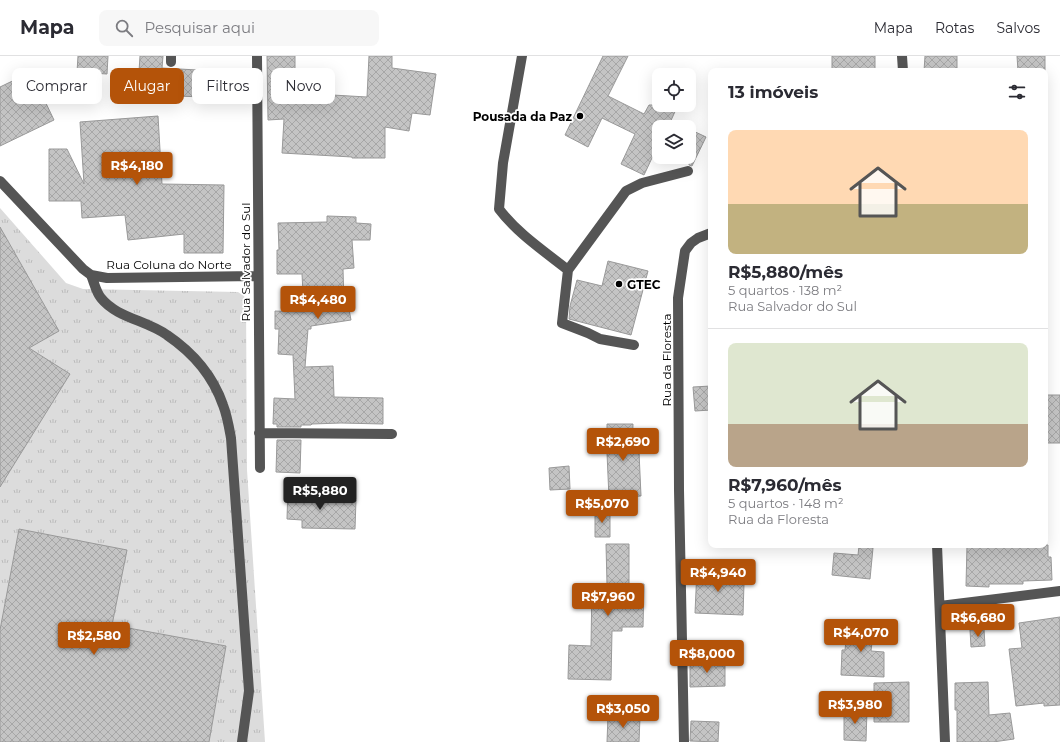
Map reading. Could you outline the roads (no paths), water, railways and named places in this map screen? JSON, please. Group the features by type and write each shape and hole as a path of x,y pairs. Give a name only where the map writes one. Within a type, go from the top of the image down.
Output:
{"street":[{"name":"Rua Salvador do Sul","path":"258,56 260,468"},
{"path":"522,56 503,163 498,209 508,221 568,270"},
{"path":"902,56 903,68"},
{"path":"634,345 600,339 562,323 568,270 626,191 642,183 688,170"},
{"name":"Rua Coluna do Norte","path":"0,181 72,259 91,275 107,278 258,276"},
{"name":"Rua da Floresta","path":"684,742 679,490 678,298 685,251 694,240 708,234"},
{"path":"91,275 100,297 114,310 166,334 193,356 212,381 224,405 231,438 249,691 242,742"},
{"path":"259,433 392,434"},
{"path":"937,548 945,742"},
{"path":"940,606 1060,591"}],"place":[{"name":"Pousada da Paz","path":"580,116"},
{"name":"GTEC","path":"619,284"}]}
